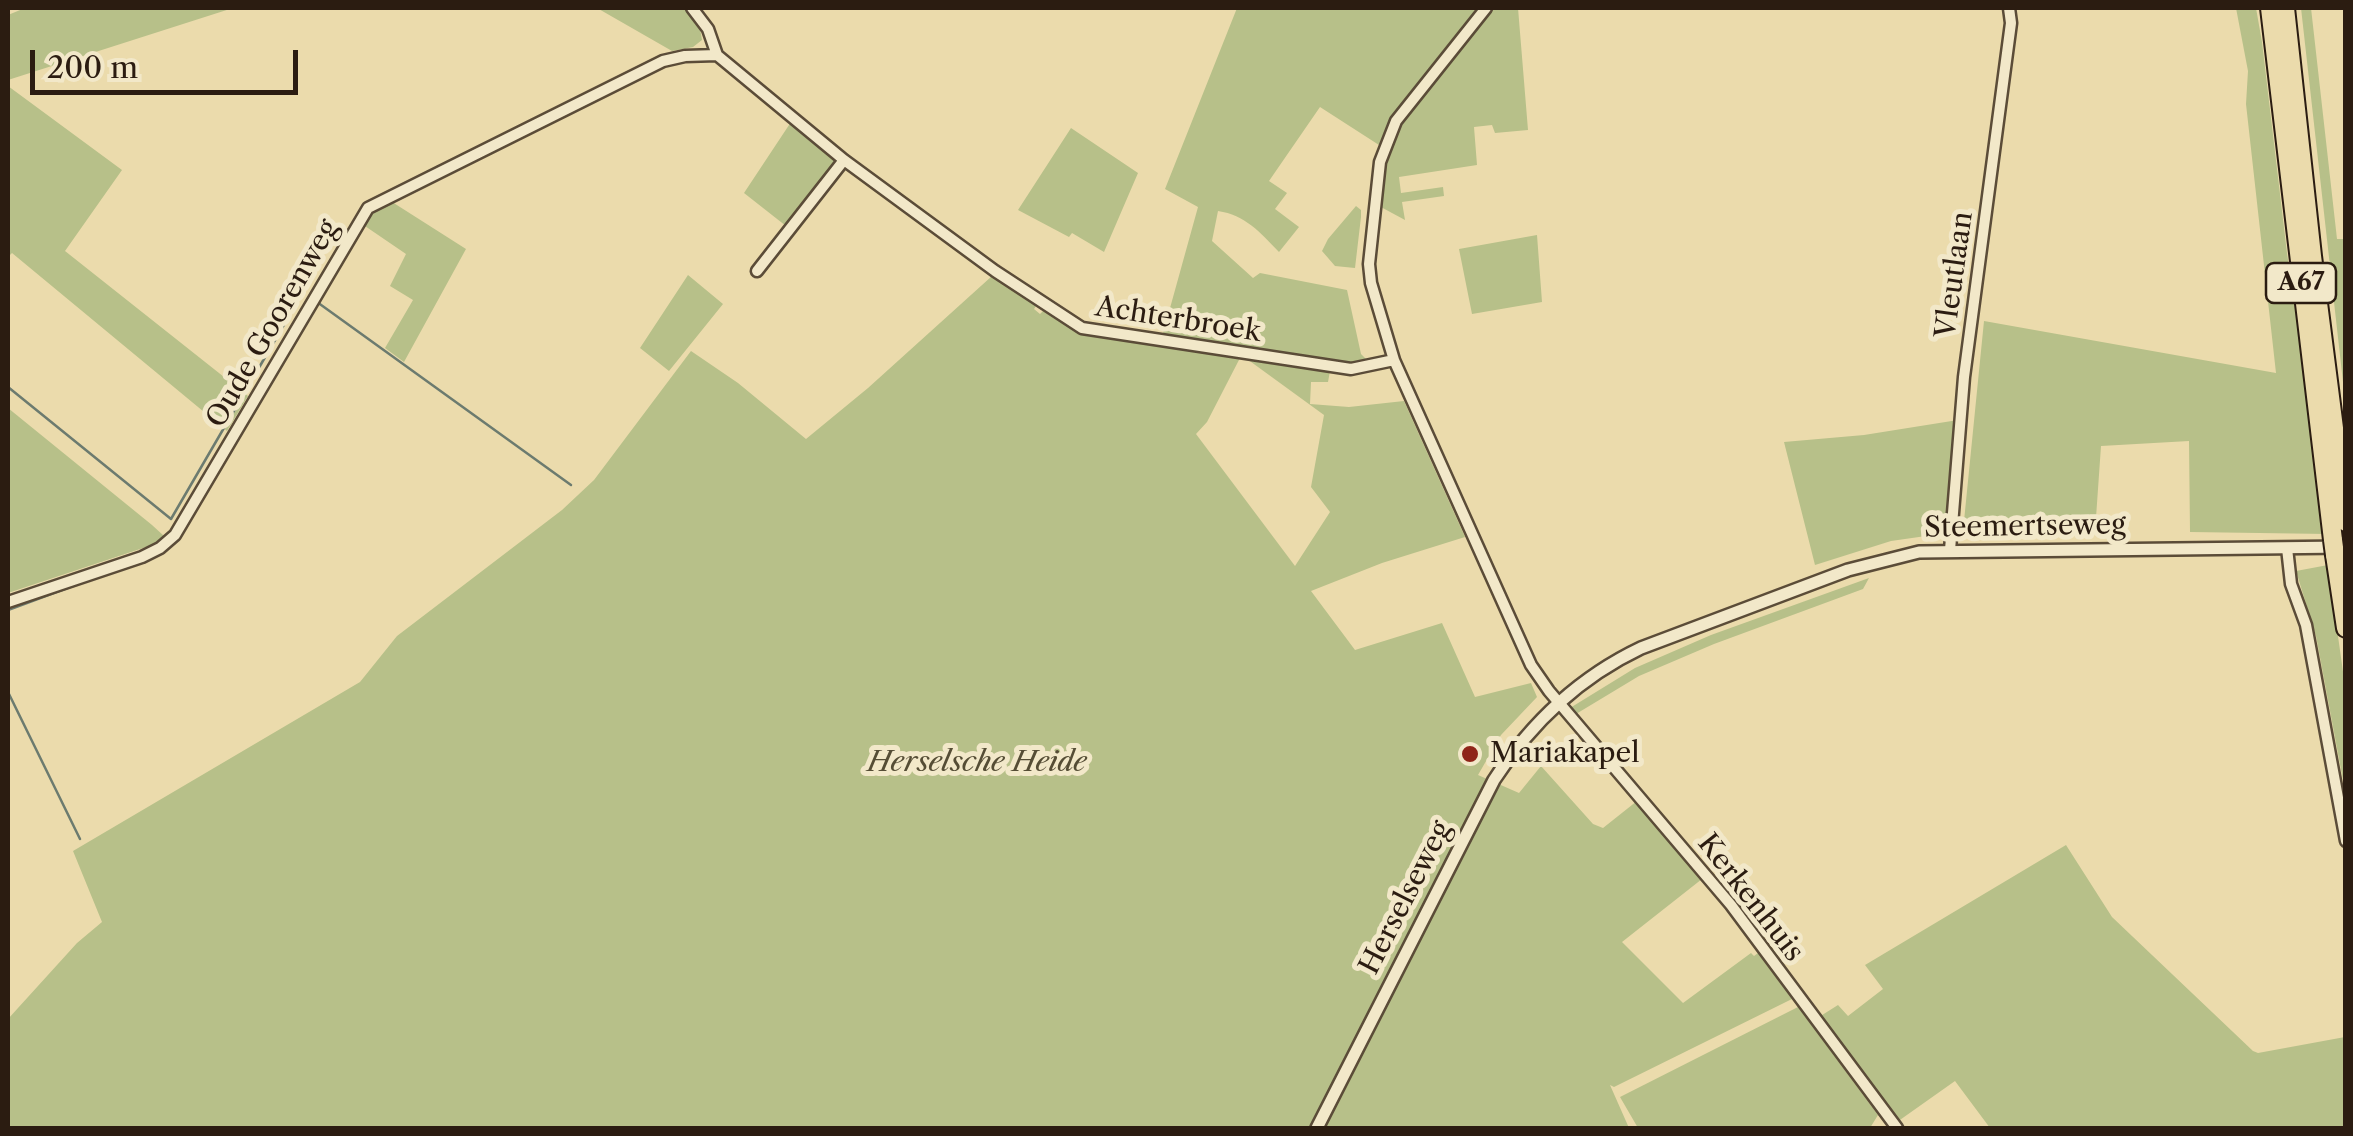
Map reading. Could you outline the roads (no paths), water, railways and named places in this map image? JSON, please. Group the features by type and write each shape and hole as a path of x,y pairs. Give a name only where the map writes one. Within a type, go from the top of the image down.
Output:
{"highway":[{"name":"A67","path":"2261,8 2272,103 2287,168"},
{"name":"A67","path":"2270,8 2346,628"},
{"name":"A67","path":"2286,8 2346,522"}],"street":[{"name":"Achterbroek","path":"692,8 708,30 717,55 844,160 995,271 1082,328 1100,334 1352,369 1394,360"},
{"path":"1486,8 1396,121 1380,162 1369,264 1394,360 1531,665 1558,702"},
{"name":"Vleutlaan","path":"1950,550 1964,378 2011,23 2009,8"},
{"name":"Oude Goorenweg","path":"8,602 142,557 175,535 368,208 664,61 717,55"},
{"path":"758,271 844,160"},
{"name":"Steemertseweg","path":"1558,702 1609,663 1641,648 1883,560 1950,550 2338,547"},
{"path":"2288,548 2291,584 2306,625 2346,841"},
{"name":"Herselseweg","path":"1317,1128 1494,780 1558,702"},
{"name":"Kerkenhuis","path":"1558,702 1731,905 1898,1128"}],"waterway":[{"path":"317,302 571,485"},
{"path":"8,387 171,519 296,304"},
{"path":"8,610 89,580"},
{"path":"8,692 80,839"}],"place":[{"name":"Mariakapel","path":"1470,754"}],"park label":[{"name":"Herselsche Heide","path":"977,763"}]}
